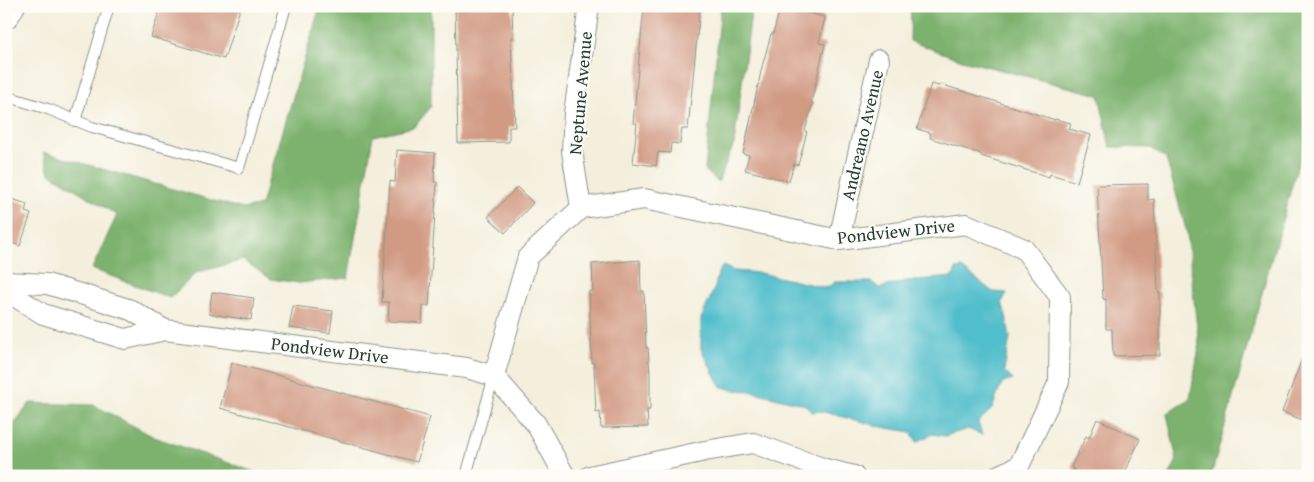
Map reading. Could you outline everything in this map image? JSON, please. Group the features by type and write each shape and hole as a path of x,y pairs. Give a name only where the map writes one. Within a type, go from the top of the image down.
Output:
{"street":[{"path":"6,16 12,6"},
{"name":"Neptune Avenue","path":"581,208 572,151 574,114 589,6"},
{"name":"Andreano Avenue","path":"838,240 879,60"},
{"name":"Pondview Drive","path":"581,208 644,199 838,240 966,224 1024,249 1060,297 1059,382 1019,466 997,476"},
{"path":"565,476 536,424 494,376 528,257 581,208"},
{"name":"Pondview Drive","path":"6,282 47,284 87,296 131,310 165,330"},
{"name":"Pondview Drive","path":"6,291 43,314 125,339 165,330 467,368 494,376"},
{"path":"78,325 87,296"},
{"path":"590,476 705,450 753,443 825,469 854,476"}],"lane":[{"path":"75,121 109,6"},
{"path":"6,96 75,121 239,168 286,6"},
{"path":"466,476 494,376"}],"green space":[{"path":"320,6 431,6 431,107 414,127 373,136 348,278 299,283 271,279 243,260 196,273 170,298 92,269 117,215 49,173 43,152 243,209 261,205"},
{"path":"721,6 752,6 734,144 718,182 705,170"},
{"path":"911,6 1308,6 1308,128 1211,476 1169,476 1177,460 1167,414 1190,398 1199,347 1187,233 1166,158 1150,148 1110,147 1099,95 962,60 910,41"},
{"path":"30,403 94,405 154,437 266,476 6,476 6,434"}],"water":[{"path":"723,266 734,271 760,273 827,288 835,282 871,282 880,288 906,281 953,277 956,269 962,268 993,292 1007,293 1002,302 1010,337 1004,371 1013,380 1002,383 992,409 978,422 982,435 968,429 945,436 932,434 917,442 911,432 882,427 820,411 811,412 806,405 750,391 733,390 720,386 701,349 701,319 715,287 718,273"}],"building":[{"path":"161,6 241,6 224,59 151,37"},
{"path":"455,6 512,6 513,38 511,38 515,127 509,127 509,142 458,143"},
{"path":"644,6 700,6 688,129 682,129 680,144 671,143 670,153 658,152 656,166 633,163 637,123 633,123"},
{"path":"781,6 825,17 819,43 825,44 811,103 813,103 805,131 807,132 798,165 794,164 789,181 745,170 749,155 743,154 762,67"},
{"path":"931,84 939,86 940,84 1055,120 1071,123 1069,129 1091,135 1077,182 1050,174 1049,177 930,138 931,133 917,129"},
{"path":"397,150 435,153 434,182 437,182 429,306 423,306 422,323 388,321 389,302 382,302 390,181 395,182"},
{"path":"1148,184 1148,200 1154,199 1158,292 1160,292 1160,355 1113,356 1112,329 1106,329 1106,299 1103,299 1097,185"},
{"path":"517,187 533,203 505,233 488,217"},
{"path":"6,197 27,204 25,212 31,214 20,246 6,241"},
{"path":"640,260 641,291 644,291 646,348 648,348 650,375 650,410 647,410 648,427 601,428 600,412 596,413 594,363 592,363 589,291 593,291 592,264"},
{"path":"212,292 254,298 251,320 209,314"},
{"path":"293,306 333,311 330,333 289,328"},
{"path":"1306,348 1308,348 1308,422 1282,412"},
{"path":"232,363 430,417 417,462 220,408"},
{"path":"1097,419 1140,439 1127,468 1123,476 1071,476 1074,469 1071,467 1086,436 1089,438"}]}
